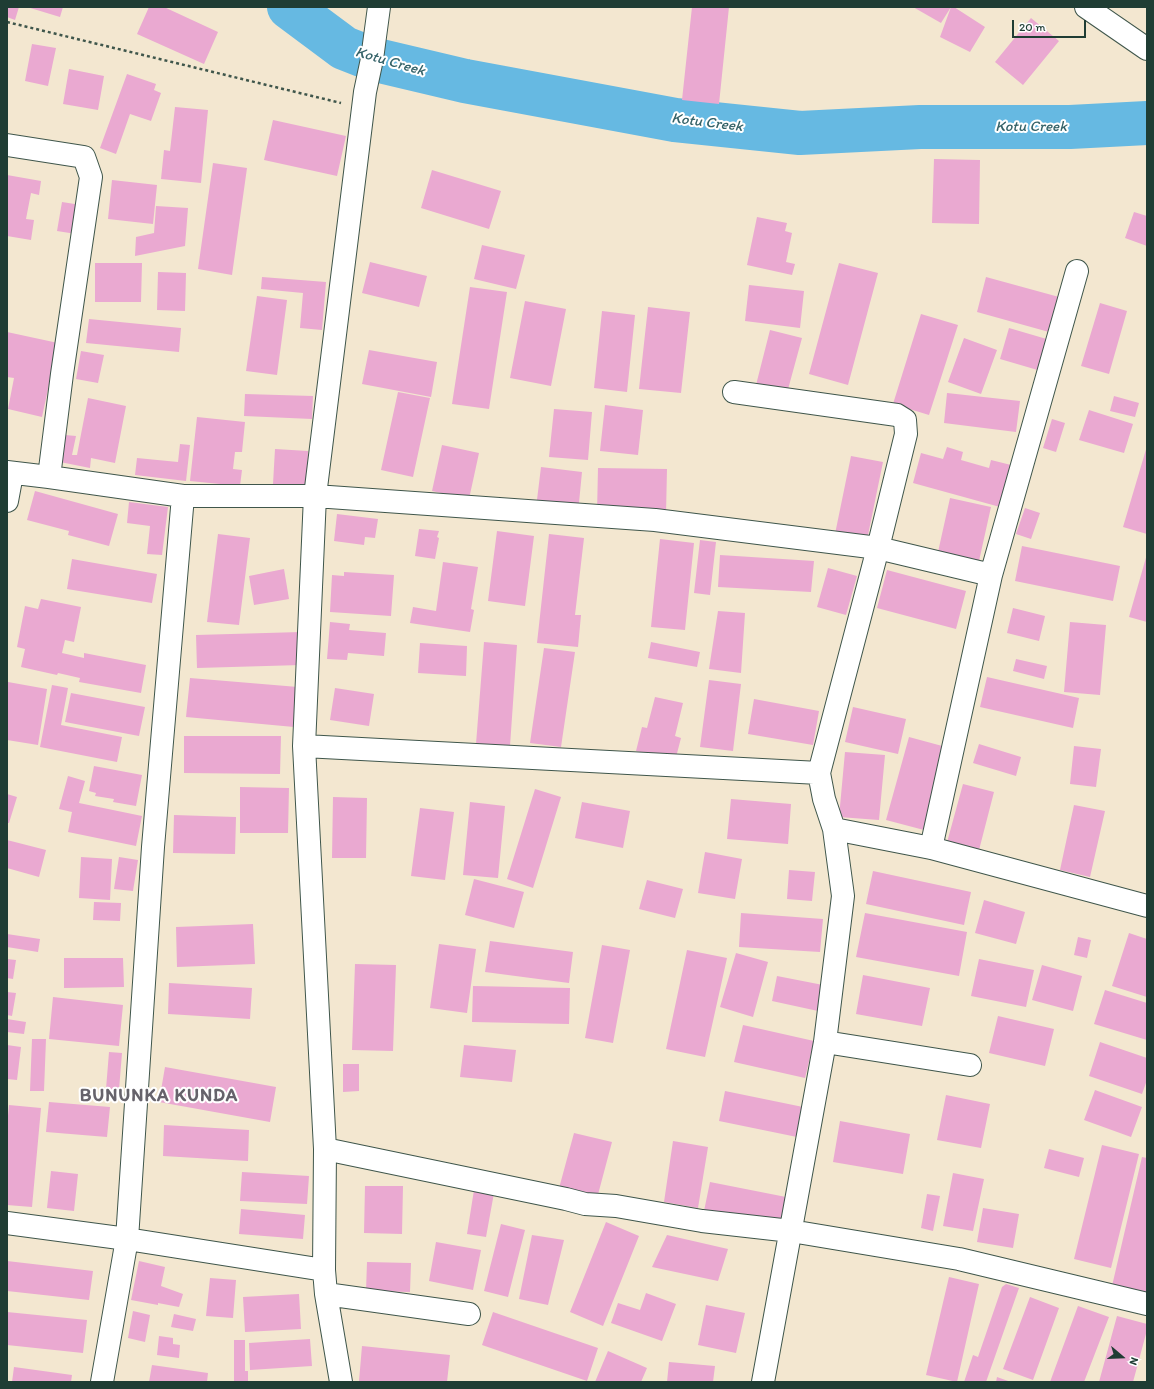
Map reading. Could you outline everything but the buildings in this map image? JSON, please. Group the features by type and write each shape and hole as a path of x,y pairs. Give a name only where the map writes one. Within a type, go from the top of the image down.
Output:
{"street":[{"path":"341,1382 326,1294 324,1270 325,1149 304,746 315,496 362,108 379,7"},
{"path":"1086,7 1147,49"},
{"path":"7,145 84,157 91,177 63,366 49,477"},
{"path":"931,848 991,575 1077,271"},
{"path":"734,392 897,415 905,420 906,434 878,548 819,773 824,799 834,828 843,896 825,1042 763,1382"},
{"path":"7,501 9,473 49,477 183,496 315,496 655,520 878,548 991,575"},
{"path":"102,1382 127,1239 153,847 183,496"},
{"path":"304,746 819,773"},
{"path":"834,828 931,848 1147,906"},
{"path":"825,1042 970,1065"},
{"path":"325,1149 585,1204 616,1206 702,1221 791,1231 959,1259 1147,1304"},
{"path":"7,1223 127,1239 324,1270"},
{"path":"326,1294 469,1314"}],"path":[{"path":"7,22 362,108"}],"waterway":[{"name":"Kotu Creek","path":"289,7 344,48 372,59 465,81 675,120 800,133 920,127 1070,127 1147,123"}],"district":[{"name":"BUNUNKA KUNDA","path":"159,1096"}]}
